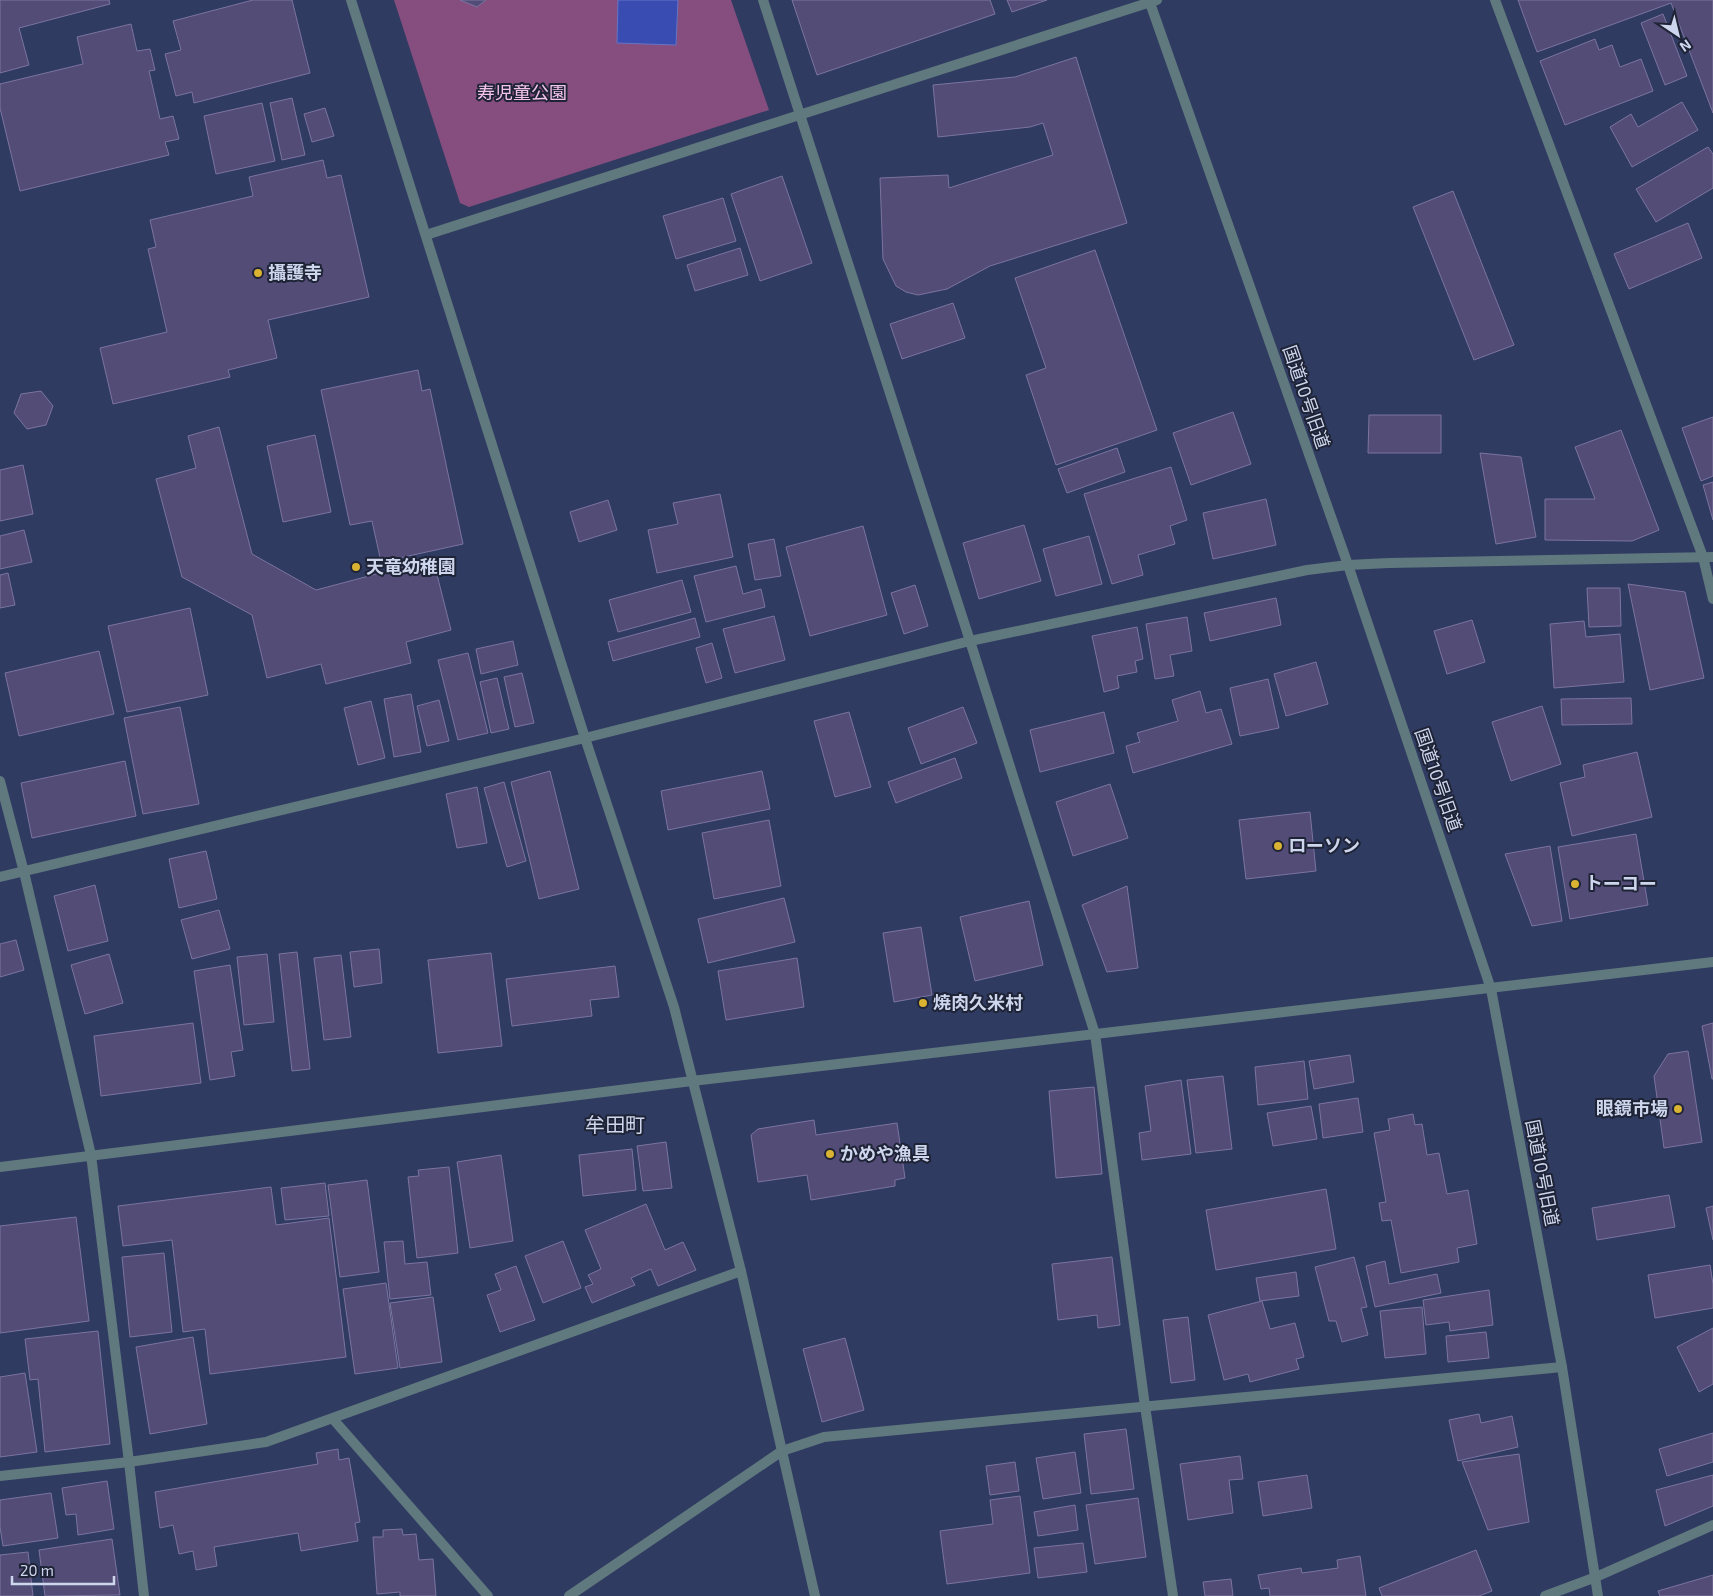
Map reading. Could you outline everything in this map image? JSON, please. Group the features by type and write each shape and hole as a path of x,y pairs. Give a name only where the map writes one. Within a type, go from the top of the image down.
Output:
{"street":[{"path":"350,0 585,738 674,1007 741,1272 815,1596"},
{"path":"763,0 1095,1034 1145,1406 1173,1596"},
{"path":"1495,0 1708,557 1713,599"},
{"path":"426,235 1152,1"},
{"name":"国道10号旧道","path":"1152,1 1348,565 1491,989 1562,1367 1598,1596"},
{"path":"0,877 585,738 970,641 1307,570 1348,565 1708,557"},
{"path":"0,781 24,872 91,1155 130,1462 144,1596"},
{"path":"0,1167 692,1081 1713,962"},
{"path":"0,1476 130,1462 266,1442 741,1272"},
{"path":"569,1596 782,1451 824,1437 1562,1367"},
{"path":"333,1419 488,1596"},
{"path":"1545,1596 1596,1577 1713,1525"}],"green space":[{"name":"寿児童公園","path":"394,0 731,0 769,110 469,207 460,203"}],"shaded area":[{"path":"618,0 678,0 676,45 617,43"}],"building":[{"path":"0,0 109,0 110,4 19,28 29,65 0,73"},
{"path":"253,0 292,0 310,73 194,103 192,92 176,96 165,54 181,50 173,21"},
{"path":"460,0 486,0 477,7"},
{"path":"792,0 990,0 995,14 817,75"},
{"path":"1007,0 1047,0 1012,12"},
{"path":"1518,0 1713,0 1713,113 1671,3 1537,52"},
{"path":"1663,14 1687,76 1665,85 1641,23"},
{"path":"131,24 137,51 150,49 155,70 149,71 160,119 173,116 179,139 165,142 169,155 20,191 0,108 0,84 83,64 77,37"},
{"path":"1595,39 1599,50 1612,45 1620,67 1641,59 1653,91 1565,125 1540,61"},
{"path":"1076,57 1127,223 990,266 947,289 918,295 906,292 896,286 883,259 880,178 948,175 949,188 1053,155 1043,123 1030,127 938,137 933,85 1015,77"},
{"path":"292,98 305,155 282,160 270,103"},
{"path":"1682,102 1698,130 1632,167 1610,127 1631,114 1638,127"},
{"path":"262,103 275,161 216,174 204,116"},
{"path":"325,108 334,136 312,142 304,114"},
{"path":"1708,147 1713,154 1713,188 1656,222 1636,189"},
{"name":"攝護寺","path":"323,160 327,178 341,175 369,297 268,320 277,358 228,370 230,377 113,404 100,348 167,332 148,249 156,247 150,220 253,196 249,177"},
{"path":"782,176 812,263 760,281 731,194"},
{"path":"1453,191 1514,345 1474,360 1413,207"},
{"path":"723,198 736,241 676,259 663,216"},
{"path":"1688,223 1702,258 1629,289 1614,254"},
{"path":"740,248 748,275 695,291 687,265"},
{"path":"1095,250 1157,430 1056,465 1026,375 1046,368 1015,278"},
{"path":"953,303 965,338 902,359 890,324"},
{"path":"418,370 422,391 430,389 463,544 381,562 372,521 350,525 321,390"},
{"path":"41,391 53,406 46,425 27,429 14,413 21,394"},
{"path":"1233,412 1251,464 1191,485 1173,433"},
{"path":"1369,415 1441,415 1441,453 1368,453"},
{"path":"1713,417 1713,476 1701,481 1682,428"},
{"path":"219,427 252,554 316,590 433,559 451,630 406,642 411,663 326,684 321,664 267,678 252,615 182,577 156,479 196,468 188,436"},
{"path":"1621,430 1659,530 1632,541 1545,540 1545,499 1595,499 1575,447"},
{"path":"315,435 331,512 283,522 267,446"},
{"path":"1117,448 1125,472 1067,493 1058,469"},
{"path":"1480,453 1521,457 1536,537 1496,544"},
{"path":"23,465 33,514 0,521 0,470"},
{"path":"1171,467 1187,520 1170,526 1175,544 1138,555 1143,575 1112,584 1084,494"},
{"path":"1713,482 1713,520 1703,485"},
{"path":"720,494 733,557 657,573 648,530 678,524 673,503"},
{"path":"1266,499 1276,545 1213,559 1203,513"},
{"path":"608,500 617,530 579,542 570,512"},
{"path":"1024,525 1041,581 979,599 963,543"},
{"path":"863,526 887,615 810,636 786,547"},
{"path":"24,530 32,562 0,569 0,536"},
{"path":"1089,536 1102,584 1056,596 1043,549"},
{"path":"774,539 781,576 755,580 748,544"},
{"path":"736,566 743,594 761,589 765,607 706,622 694,576"},
{"path":"8,573 15,605 0,608 0,575"},
{"path":"682,580 691,612 618,632 609,600"},
{"path":"1628,584 1685,592 1704,678 1650,690"},
{"path":"915,585 928,626 904,634 891,593"},
{"path":"1587,588 1620,588 1621,626 1589,627"},
{"path":"1276,598 1281,625 1210,641 1204,613"},
{"path":"190,608 208,695 127,712 108,626"},
{"path":"774,616 785,660 735,673 723,629"},
{"path":"1187,617 1192,651 1170,655 1174,676 1155,679 1146,624"},
{"path":"695,618 700,637 613,661 608,642"},
{"path":"1472,620 1485,662 1447,674 1434,631"},
{"path":"1584,621 1586,637 1620,634 1624,682 1554,688 1550,624"},
{"path":"1137,627 1143,659 1135,661 1137,672 1117,676 1119,688 1104,692 1092,636"},
{"path":"513,641 518,665 481,674 476,649"},
{"path":"712,643 722,678 706,683 696,648"},
{"path":"99,651 114,714 19,736 5,673"},
{"path":"468,653 488,733 458,740 438,660"},
{"path":"1316,662 1328,704 1286,716 1274,674"},
{"path":"522,673 534,723 515,727 504,677"},
{"path":"497,678 509,729 491,733 480,682"},
{"path":"1268,679 1279,728 1240,736 1230,688"},
{"path":"1200,691 1206,713 1221,709 1232,744 1133,773 1126,746 1140,742 1137,733 1178,721 1172,700"},
{"path":"411,694 421,752 394,757 384,699"},
{"path":"1631,698 1632,724 1562,725 1561,699"},
{"path":"439,700 449,741 427,746 417,706"},
{"path":"371,701 385,758 358,765 344,708"},
{"path":"1542,706 1561,764 1511,781 1492,722"},
{"path":"180,707 199,804 143,814 124,718"},
{"path":"963,707 977,743 921,764 908,728"},
{"path":"849,712 871,787 835,797 814,721"},
{"path":"1104,712 1114,753 1040,772 1030,730"},
{"path":"1637,752 1652,817 1572,836 1560,783 1585,777 1583,765"},
{"path":"955,758 962,778 896,803 888,782"},
{"path":"125,761 136,816 32,838 21,783"},
{"path":"550,771 579,889 539,899 511,782"},
{"path":"762,771 770,809 668,830 661,791"},
{"path":"504,782 526,861 507,867 484,788"},
{"path":"1110,784 1128,838 1073,856 1056,802"},
{"path":"477,787 487,843 457,848 446,794"},
{"name":"ローソン","path":"1310,812 1316,871 1246,879 1239,820"},
{"path":"769,820 781,886 714,899 702,833"},
{"path":"1636,834 1648,905 1570,919 1558,847"},
{"path":"1550,846 1562,921 1532,926 1505,854"},
{"path":"206,851 217,899 179,908 169,859"},
{"path":"95,885 108,941 68,951 54,896"},
{"path":"1127,886 1138,968 1107,972 1082,905"},
{"path":"784,898 795,942 708,963 698,919"},
{"path":"1029,901 1043,965 975,981 960,917"},
{"path":"219,910 230,949 192,959 181,920"},
{"path":"921,927 932,995 894,1002 883,933"},
{"path":"16,940 24,970 0,977 0,944"},
{"path":"379,949 382,983 354,987 350,952"},
{"path":"297,952 310,1069 292,1071 279,954"},
{"path":"491,953 502,1046 438,1053 428,960"},
{"path":"109,954 123,1003 85,1014 71,965"},
{"path":"267,954 274,1022 244,1025 237,957"},
{"path":"341,955 351,1037 324,1040 314,958"},
{"path":"797,958 804,1007 726,1020 718,971"},
{"path":"230,965 243,1050 231,1052 235,1076 210,1080 194,971"},
{"path":"615,966 619,997 590,1000 592,1016 512,1026 506,979"},
{"path":"193,1023 201,1083 101,1096 94,1036"},
{"path":"1713,1023 1713,1079 1712,1079 1702,1026"},
{"name":"眼鏡市場","path":"1688,1051 1702,1142 1664,1148 1654,1076 1668,1054"},
{"path":"1350,1055 1354,1082 1314,1089 1309,1061"},
{"path":"1304,1061 1308,1099 1258,1105 1255,1067"},
{"path":"1223,1076 1232,1149 1196,1153 1187,1080"},
{"path":"1181,1080 1191,1154 1142,1160 1139,1133 1151,1131 1145,1086"},
{"path":"1094,1087 1102,1174 1056,1178 1049,1091"},
{"path":"1358,1098 1363,1132 1323,1138 1319,1104"},
{"path":"1311,1106 1317,1139 1273,1146 1267,1113"},
{"path":"1413,1114 1415,1125 1422,1124 1427,1155 1439,1153 1447,1194 1468,1190 1477,1244 1457,1248 1459,1262 1401,1273 1391,1220 1382,1221 1379,1203 1386,1202 1374,1133 1390,1130 1388,1119"},
{"path":"814,1120 816,1135 897,1123 905,1178 895,1180 895,1186 811,1200 807,1175 758,1182 751,1135 758,1129"},
{"path":"666,1142 672,1188 643,1191 637,1146"},
{"path":"632,1149 636,1190 583,1196 579,1155"},
{"path":"501,1155 513,1241 470,1248 457,1162"},
{"path":"449,1167 458,1253 417,1258 408,1177 419,1176 418,1170"},
{"path":"367,1180 379,1272 340,1277 328,1185"},
{"path":"325,1183 329,1216 285,1220 281,1188"},
{"path":"271,1187 276,1225 329,1218 346,1357 210,1374 205,1329 183,1332 172,1240 123,1246 118,1206"},
{"path":"1326,1189 1336,1249 1216,1270 1206,1210"},
{"path":"1669,1195 1675,1227 1597,1240 1592,1208"},
{"path":"646,1204 665,1250 683,1242 696,1270 658,1286 651,1269 631,1278 635,1285 592,1303 585,1287 593,1284 588,1275 601,1269 585,1230"},
{"path":"1713,1206 1713,1240 1706,1208"},
{"path":"76,1217 89,1321 0,1333 0,1226"},
{"path":"403,1241 405,1264 427,1262 431,1295 390,1299 384,1242"},
{"path":"563,1241 581,1288 543,1303 525,1256"},
{"path":"164,1253 172,1332 130,1337 122,1257"},
{"path":"1112,1257 1120,1325 1098,1328 1097,1315 1058,1320 1052,1264"},
{"path":"1354,1257 1367,1307 1361,1308 1368,1335 1342,1342 1336,1321 1329,1321 1315,1267"},
{"path":"1385,1261 1389,1284 1437,1274 1441,1293 1375,1307 1366,1266"},
{"path":"1710,1265 1713,1284 1713,1308 1655,1318 1648,1275"},
{"path":"516,1266 535,1320 500,1332 487,1295 501,1290 495,1274"},
{"path":"1296,1272 1299,1296 1260,1301 1256,1278"},
{"path":"386,1283 398,1368 355,1374 343,1289"},
{"path":"1489,1290 1493,1325 1450,1331 1449,1322 1426,1325 1423,1300"},
{"path":"433,1297 442,1362 400,1368 390,1303"},
{"path":"1262,1301 1270,1329 1295,1323 1304,1357 1296,1359 1299,1369 1250,1382 1248,1374 1224,1380 1208,1315"},
{"path":"1422,1307 1426,1354 1385,1358 1380,1311"},
{"path":"1188,1317 1195,1380 1171,1383 1163,1320"},
{"path":"1713,1328 1713,1384 1699,1392 1677,1347"},
{"path":"98,1331 110,1444 45,1452 38,1379 30,1380 25,1339"},
{"path":"1486,1332 1489,1358 1448,1362 1446,1336"},
{"path":"193,1337 207,1424 150,1434 136,1347"},
{"path":"845,1338 864,1410 822,1422 803,1349"},
{"path":"25,1373 37,1452 0,1457 0,1377"},
{"path":"1479,1414 1481,1423 1512,1416 1518,1447 1458,1461 1449,1420"},
{"path":"1126,1429 1134,1489 1091,1494 1084,1434"},
{"path":"1713,1433 1713,1462 1667,1476 1659,1449"},
{"path":"338,1449 339,1460 349,1458 360,1522 355,1523 358,1541 301,1551 298,1533 214,1547 217,1566 196,1570 193,1551 179,1554 173,1525 160,1528 155,1492 318,1464 316,1453"},
{"path":"1075,1452 1081,1493 1043,1499 1036,1458"},
{"path":"1519,1454 1529,1522 1488,1530 1462,1462"},
{"path":"1240,1456 1243,1479 1229,1480 1233,1513 1188,1520 1180,1464"},
{"path":"1015,1462 1019,1491 990,1495 986,1466"},
{"path":"1307,1475 1312,1508 1263,1516 1258,1482"},
{"path":"1713,1475 1713,1506 1665,1526 1656,1490"},
{"path":"107,1481 114,1529 78,1535 76,1514 66,1515 62,1488"},
{"path":"51,1493 58,1538 3,1546 0,1527 0,1500"},
{"path":"1020,1496 1030,1573 947,1584 940,1531 993,1524 990,1500"},
{"path":"1138,1498 1146,1557 1095,1564 1086,1505"},
{"path":"1075,1505 1078,1530 1038,1536 1034,1512"},
{"path":"402,1529 403,1535 416,1534 419,1560 433,1559 436,1596 400,1596 400,1592 377,1594 373,1537 383,1537 383,1530"},
{"path":"112,1539 120,1595 45,1596 39,1550"},
{"path":"1083,1543 1087,1572 1038,1578 1034,1548"},
{"path":"1476,1550 1492,1591 1479,1596 1382,1596 1379,1588"},
{"path":"28,1552 33,1596 0,1596 0,1555"},
{"path":"1360,1556 1366,1596 1270,1596 1269,1588 1261,1589 1258,1575 1301,1568 1302,1573 1338,1568 1337,1560"},
{"path":"1713,1575 1713,1596 1660,1596 1658,1591"},
{"path":"1231,1579 1233,1596 1205,1596 1203,1582"}],"place":[{"name":"攝護寺","path":"258,273"},
{"name":"天竜幼稚園","path":"356,567"},
{"name":"ローソン","path":"1278,846"},
{"name":"トーコー","path":"1575,884"},
{"name":"焼肉久米村","path":"923,1003"},
{"name":"眼鏡市場","path":"1678,1109"},
{"name":"かめや漁具","path":"830,1154"}],"district":[{"name":"牟田町","path":"615,1125"}]}
